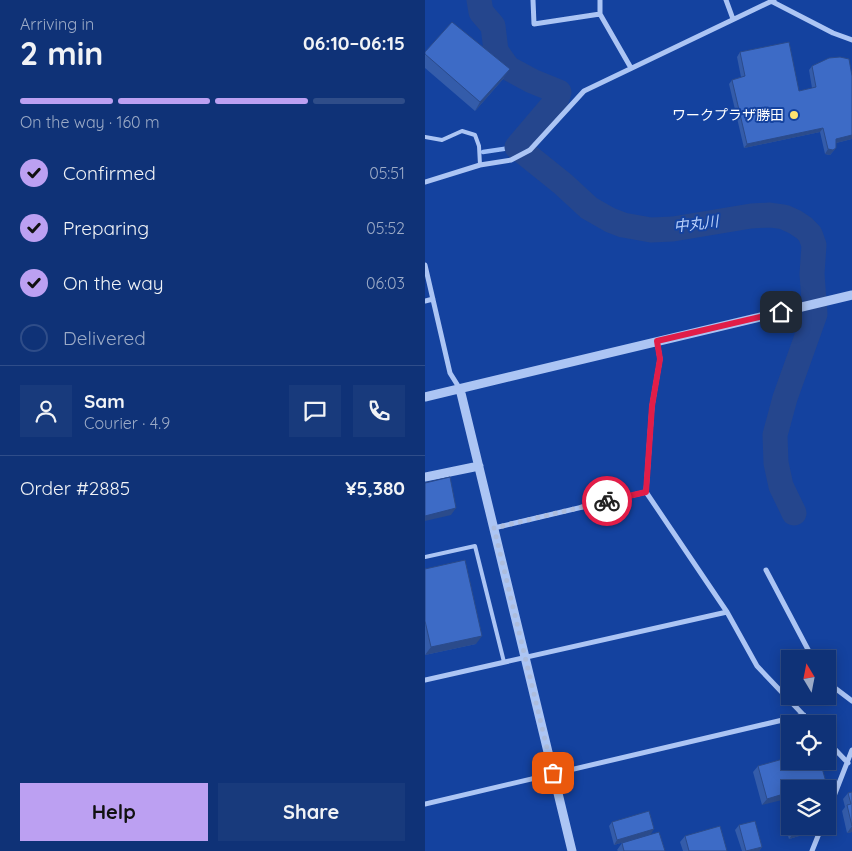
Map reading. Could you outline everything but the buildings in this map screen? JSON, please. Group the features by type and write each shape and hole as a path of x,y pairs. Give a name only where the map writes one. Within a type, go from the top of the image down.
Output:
{"street":[{"path":"533,0 534,24 600,14"},
{"path":"600,0 600,14 631,68"},
{"path":"726,0 733,19"},
{"path":"425,182 480,165 511,160 530,150 584,91 773,1 833,33 852,40"},
{"path":"425,265 450,373 460,389 572,851"},
{"path":"425,398 852,294"},
{"path":"425,301 433,299"},
{"path":"657,341 660,359 652,406 646,492 727,612 757,666 804,715"},
{"path":"425,477 479,466"},
{"path":"494,528 646,492"},
{"path":"766,570 808,650"},
{"path":"425,680 727,612"},
{"path":"836,689 852,701"},
{"path":"425,804 781,720"},
{"path":"836,749 850,764"},
{"path":"836,794 850,764 852,750"},
{"path":"813,851 819,835"}],"lane":[{"path":"425,137 442,140 462,131 475,135 479,146 480,165"},
{"path":"425,557 475,546 504,662"}],"waterway":[{"name":"中丸川","path":"479,0 481,12 493,26 496,51 508,68 532,81 559,92 556,101 517,147 563,184 589,208 623,225 651,230 673,229 751,216 770,215 784,217 795,222 810,234 814,245 812,274 815,314 785,398 775,435 776,463 781,486 794,513"},
{"path":"483,152 517,147"}],"way so far":[{"path":"553,773 494,528 607,501"}],"place":[{"name":"ワークプラザ勝田","path":"794,115"}],"route":[{"path":"607,501 646,492 652,406 660,359 657,341 781,312"}]}
